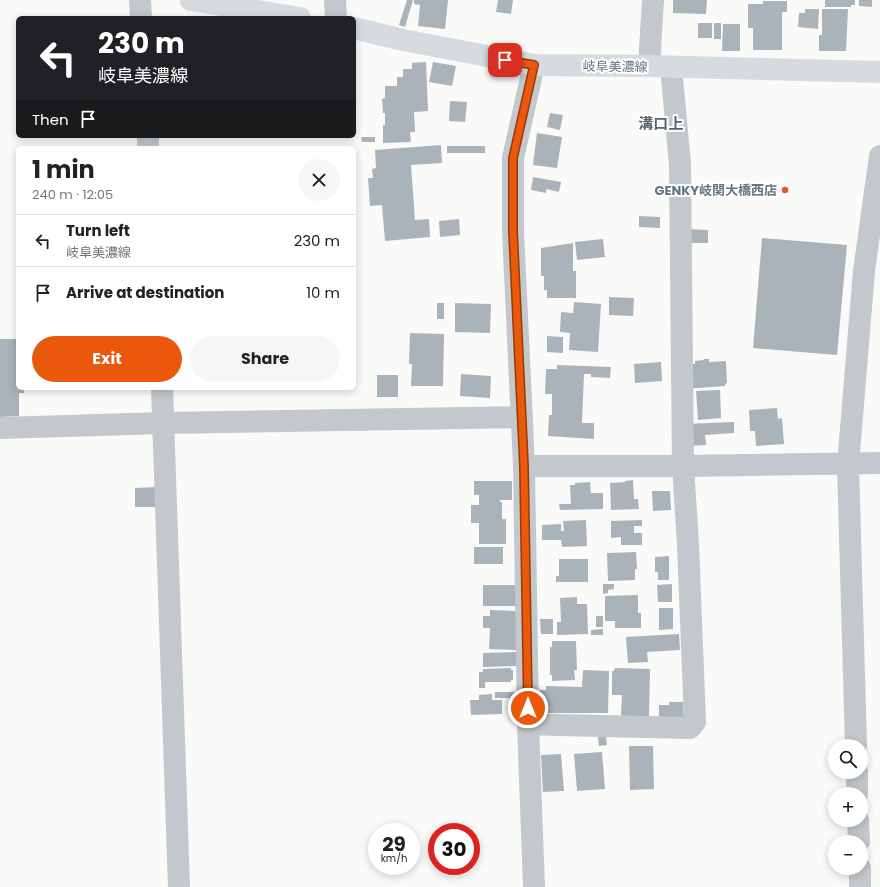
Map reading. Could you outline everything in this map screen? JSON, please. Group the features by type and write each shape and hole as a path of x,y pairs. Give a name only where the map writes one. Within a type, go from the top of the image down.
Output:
{"main road":[{"path":"191,0 288,16"},
{"name":"岐阜美濃線","path":"356,28 403,40 534,65 649,66 880,72"}],"street":[{"path":"140,0 141,16"},
{"path":"335,0 336,16"},
{"path":"649,66 653,0"},
{"path":"534,65 513,158 513,231 524,466 528,724 534,887"},
{"path":"528,724 559,726 690,728 695,722 688,544 683,466 680,164 671,67"},
{"path":"856,739 848,465 864,271 880,156"},
{"path":"162,390 179,887"},
{"path":"0,428 164,423 522,416"},
{"path":"524,466 880,464"},
{"path":"860,875 860,887"}],"building":[{"path":"407,0 413,0 405,27 399,25"},
{"path":"414,0 448,0 445,29 418,26 420,5 414,4"},
{"path":"498,0 513,0 511,14 496,12"},
{"path":"673,0 707,0 706,14 673,13"},
{"path":"825,0 855,0 855,5 851,5 851,7 825,7"},
{"path":"859,0 872,0 872,7 859,6"},
{"path":"763,1 787,1 787,12 782,12 782,50 753,50 753,28 748,28 748,4 763,4"},
{"path":"805,9 819,9 818,29 798,27 799,13 805,13"},
{"path":"822,9 848,9 846,51 819,51 819,35 822,35"},
{"path":"698,23 712,23 712,38 698,38"},
{"path":"714,23 721,23 721,39 714,39"},
{"path":"723,24 740,24 740,51 722,51"},
{"path":"426,62 428,111 414,112 415,132 410,132 411,142 383,143 385,113 383,113 382,99 385,98 385,86 397,86 397,77 403,77 403,69 412,69 412,63"},
{"path":"433,62 456,66 452,86 429,82"},
{"path":"450,101 467,102 465,122 449,121"},
{"path":"550,113 563,115 560,130 547,127"},
{"path":"537,133 562,137 557,168 533,165"},
{"path":"361,137 375,137 375,142 362,142"},
{"path":"441,145 442,163 411,165 415,220 429,219 430,237 385,241 382,205 370,206 368,178 373,178 372,169 376,168 375,150"},
{"path":"447,146 485,146 485,153 447,153"},
{"path":"533,177 561,182 559,192 546,189 546,193 531,190"},
{"path":"639,216 660,217 660,228 639,227"},
{"path":"459,219 460,235 440,237 439,221"},
{"path":"686,229 708,230 708,243 686,243"},
{"path":"762,238 847,245 837,355 753,348"},
{"path":"603,239 605,257 577,260 575,242"},
{"path":"573,243 573,271 576,271 576,298 547,298 547,290 544,290 544,276 541,276 541,248"},
{"path":"609,297 634,298 633,316 609,315"},
{"path":"574,302 601,304 598,352 569,350 570,333 560,332 561,312 573,313"},
{"path":"437,303 444,303 444,319 437,319"},
{"path":"455,303 491,304 490,333 455,332"},
{"path":"410,333 444,334 443,386 411,386 412,364 409,364"},
{"path":"547,336 563,337 563,353 547,352"},
{"path":"0,339 16,339 16,390 24,390 24,393 19,393 19,416 0,417"},
{"path":"709,359 709,362 726,361 727,383 725,386 684,389 683,364 695,364 695,361"},
{"path":"661,362 662,381 635,383 634,364"},
{"path":"557,365 611,367 610,378 591,377 591,374 584,374 582,423 594,423 594,439 548,436 549,415 552,415 552,394 545,394 546,369 557,369"},
{"path":"461,374 491,376 490,398 460,396"},
{"path":"377,375 398,375 398,397 377,397"},
{"path":"720,390 721,418 698,420 696,391"},
{"path":"777,408 778,419 782,418 784,444 756,446 755,431 750,431 749,410"},
{"path":"734,422 734,433 705,435 706,445 686,446 685,424"},
{"path":"633,480 634,499 638,499 639,509 611,510 610,483"},
{"path":"474,481 512,481 512,500 500,500 500,502 502,502 502,519 506,519 506,544 479,544 479,523 471,523 471,505 479,505 479,495 474,495"},
{"path":"590,482 591,493 603,493 603,509 560,510 559,504 571,504 570,485 575,485 575,483"},
{"path":"157,487 158,507 135,507 135,488"},
{"path":"652,491 670,491 671,510 653,511"},
{"path":"586,520 587,546 562,547 561,540 542,540 542,525 561,524 561,531 564,531 563,521"},
{"path":"642,520 642,526 634,526 634,533 642,533 642,545 621,545 621,537 611,538 611,521"},
{"path":"474,547 503,547 503,564 474,564"},
{"path":"636,552 637,569 635,569 635,580 608,581 607,553"},
{"path":"669,556 669,580 658,580 658,572 655,572 655,557"},
{"path":"559,559 588,559 588,582 556,582 556,576 559,576"},
{"path":"603,584 614,584 614,589 608,590 608,593 603,594"},
{"path":"672,584 672,602 658,602 657,585"},
{"path":"483,585 518,585 518,606 483,606"},
{"path":"638,595 638,613 641,613 641,628 615,628 615,621 605,621 605,596"},
{"path":"577,597 577,604 587,604 588,634 557,635 557,622 561,622 560,598"},
{"path":"659,608 673,608 673,629 659,630"},
{"path":"490,610 517,611 516,650 489,649 490,628 483,628 483,616 490,616"},
{"path":"596,616 603,616 603,627 596,627"},
{"path":"540,619 553,619 553,634 541,634"},
{"path":"603,629 603,635 591,635 591,630"},
{"path":"679,634 680,650 647,652 648,662 628,663 626,637"},
{"path":"552,641 576,641 577,670 574,670 575,680 552,681 552,675 550,675 550,647 552,647"},
{"path":"518,652 518,666 483,667 483,653"},
{"path":"511,668 511,670 513,670 513,680 511,680 511,682 485,682 485,688 479,688 479,672 483,672 483,669"},
{"path":"615,668 650,669 649,717 621,716 622,695 612,695 612,671 614,671"},
{"path":"583,670 609,671 608,713 545,713 546,710 538,709 539,690 546,690 546,686 582,687"},
{"path":"495,692 519,692 519,698 495,698"},
{"path":"492,694 492,700 502,700 502,714 471,715 470,700 479,700 479,695"},
{"path":"669,702 683,702 684,720 659,720 659,705 669,705"},
{"path":"606,736 607,745 599,746 598,737"},
{"path":"629,746 653,746 654,789 630,790"},
{"path":"602,752 605,789 577,791 574,754"},
{"path":"561,754 564,791 543,792 541,755"}],"place":[{"name":"GENKY岐関大橋西店","path":"785,190"}],"district":[{"name":"溝口上","path":"661,124"}],"route":[{"path":"505,60 534,65 513,158 513,231 517,290 524,466 528,708"}]}
